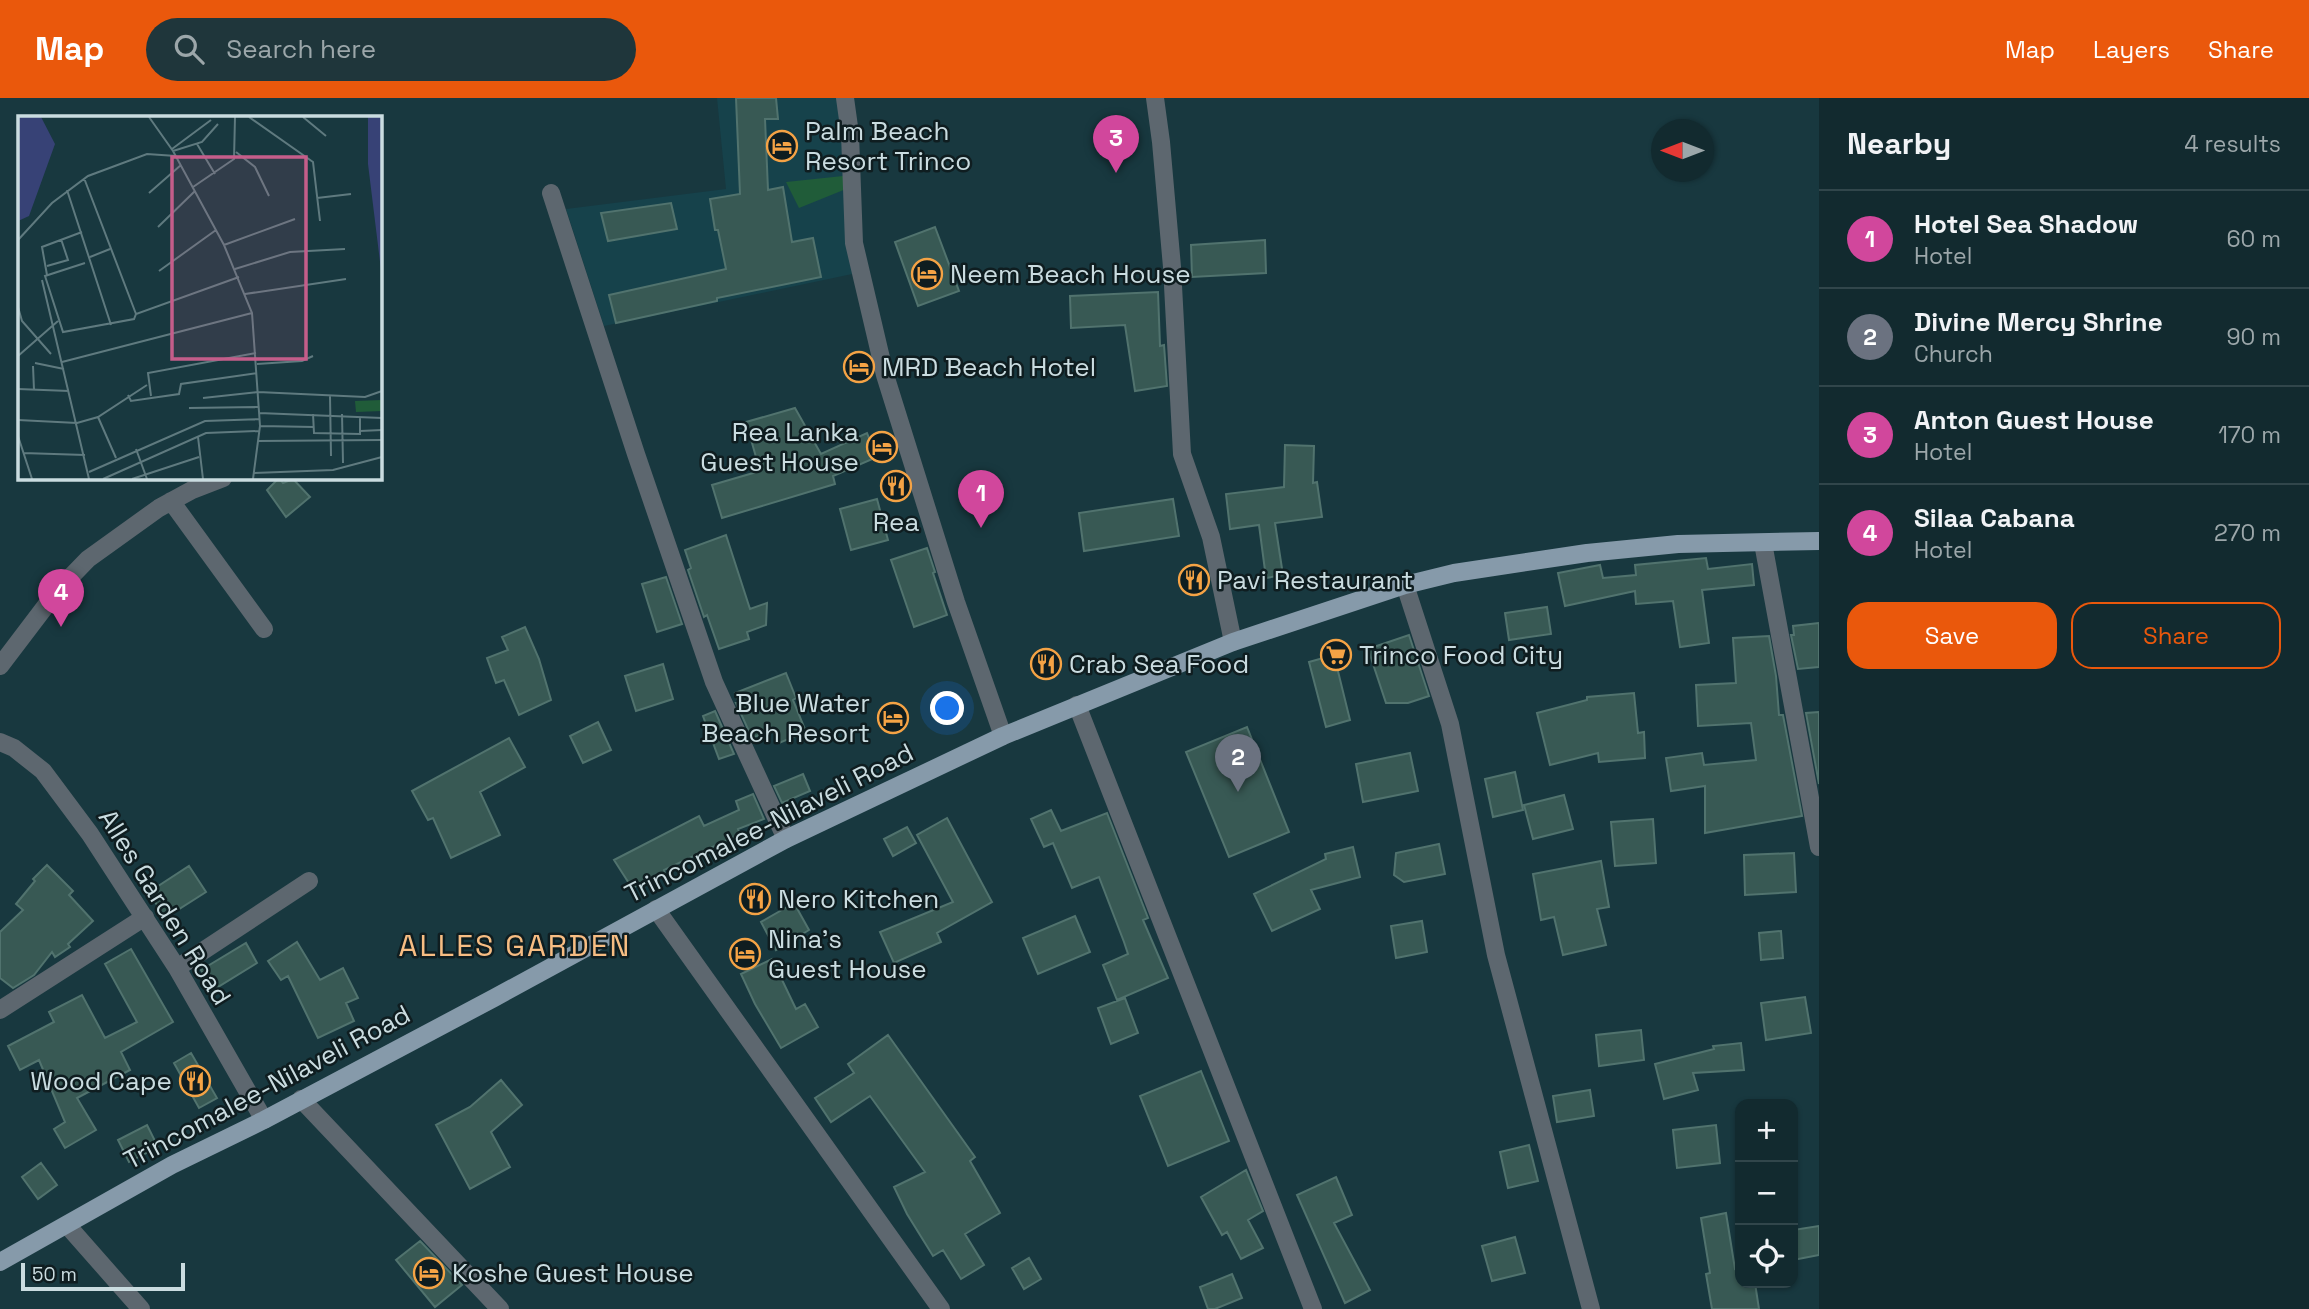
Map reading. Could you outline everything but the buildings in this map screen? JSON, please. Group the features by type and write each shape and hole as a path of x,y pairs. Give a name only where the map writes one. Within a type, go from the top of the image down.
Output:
{"main road":[{"name":"Trincomalee-Nilaveli Road","path":"0,1262 172,1165 264,1120 494,998 786,839 1003,736 1233,642 1405,585 1454,573 1587,553 1678,544 1819,541"}],"street":[{"path":"845,98 850,134 854,243 885,375 956,602 1003,736"},
{"path":"1155,98 1171,253 1182,454 1211,537 1233,642"},
{"path":"551,193 714,682 786,839"},
{"path":"0,666 57,591 81,566 171,501 192,489 217,480"},
{"path":"171,501 264,629"},
{"path":"1763,543 1819,847"},
{"path":"1405,585 1450,724 1496,955 1591,1309"},
{"path":"1077,705 1313,1309"},
{"name":"Alles Garden Road","path":"0,741 14,748 43,771 90,834 177,968 264,1120"},
{"path":"177,968 309,881"},
{"path":"656,909 940,1309"},
{"path":"0,1010 145,917"},
{"path":"301,1099 500,1309"},
{"path":"67,1225 141,1309"}],"shaded area":[{"path":"717,98 841,98 843,175 857,273 604,326 566,209 726,189"}],"green space":[{"path":"843,176 846,189 799,208 786,182"}],"place":[{"name":"Palm Beach Resort Trinco","path":"782,146"},
{"name":"Anton Guest House","path":"1116,173"},
{"name":"Neem Beach House","path":"927,274"},
{"name":"MRD Beach Hotel","path":"859,367"},
{"name":"Rea Lanka Guest House","path":"882,447"},
{"name":"Rea","path":"896,486"},
{"name":"Hotel Sea Shadow","path":"981,528"},
{"name":"Pavi Restaurant","path":"1194,580"},
{"name":"Silaa Cabana","path":"61,627"},
{"name":"Trinco Food City","path":"1336,655"},
{"name":"Crab Sea Food","path":"1046,664"},
{"name":"Blue Water Beach Resort","path":"893,718"},
{"name":"Divine Mercy Shrine","path":"1238,792"},
{"name":"Nero Kitchen","path":"755,899"},
{"name":"Nina’s Guest House","path":"745,954"},
{"name":"Wood Cape","path":"195,1081"},
{"name":"Koshe Guest House","path":"429,1273"}],"district":[{"name":"ALLES GARDEN","path":"515,946"}]}
